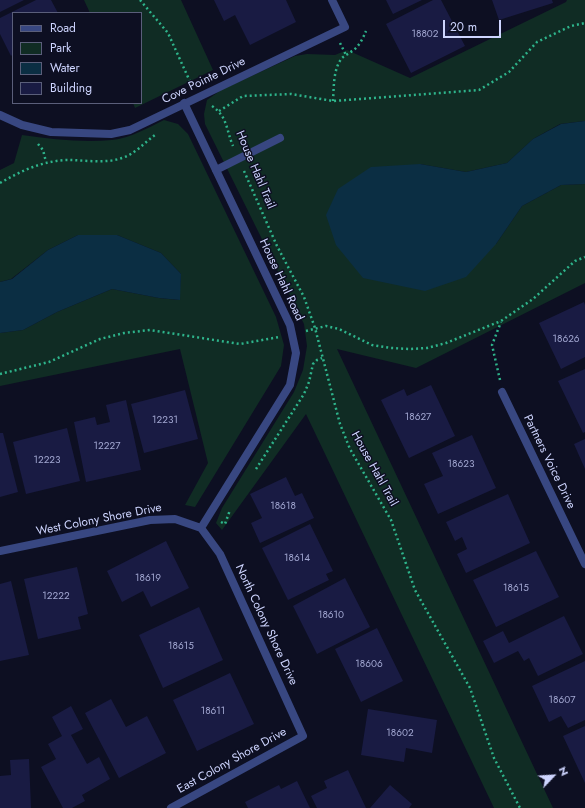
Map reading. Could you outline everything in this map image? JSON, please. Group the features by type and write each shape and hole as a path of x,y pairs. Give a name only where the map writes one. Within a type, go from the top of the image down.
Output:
{"street":[{"name":"Cove Pointe Drive","path":"0,115 22,125 51,132 111,134 130,130 345,27 332,0"},
{"name":"House Hahl Road","path":"184,103 290,325 296,353 290,385 201,528"},
{"path":"216,170 280,138"},
{"name":"Partners Voice Drive","path":"502,392 585,564"},
{"name":"West Colony Shore Drive","path":"0,551 150,520 175,518 201,528"},
{"name":"North Colony Shore Drive","path":"201,528 220,554 303,736"},
{"name":"East Colony Shore Drive","path":"171,808 303,736"}],"path":[{"path":"140,0 168,32 191,84"},
{"path":"366,31 354,50 342,58 338,66 335,76 333,101 479,90 510,72 537,42 571,26 585,23"},
{"name":"House Hahl Trail","path":"333,101 291,94 243,96 219,111 225,119 229,137 238,159 277,246 304,296 315,328 340,424 350,449 392,520 415,590 470,688 494,758 520,808"},
{"path":"0,183 16,174 46,162 66,160 111,161 123,158 133,153 155,134"},
{"path":"501,321 492,345 502,392"}],"green space":[{"path":"84,0 181,0 213,70 135,108 133,104 142,104 142,12 90,12"},
{"path":"567,0 585,0 585,121 560,124 533,139 507,163 466,172 420,164 496,244 522,206 561,185 585,184 585,283 416,368 337,349 553,808 494,808 306,414 222,530 216,523 222,508 294,392 303,370 307,346 304,324 205,124 204,114 207,100 221,90 295,56 307,54 335,55 347,50 410,78 566,2"},
{"path":"164,120 178,124 188,134 276,317 284,345 281,366 195,507 185,505 208,463 180,349 0,386 0,333 23,330 57,312 112,289 159,298 179,300 181,274 161,253 117,235 78,235 48,250 11,279 0,282 0,170 14,163 22,135 78,141 112,140 132,135"}],"water":[{"path":"585,121 585,184 561,185 522,206 496,244 466,277 425,291 363,278 336,245 326,215 338,189 371,167 420,164 466,172 507,163 533,139 561,124"},
{"path":"78,235 117,235 161,253 181,274 180,300 159,298 112,289 57,312 23,330 0,333 0,282 12,279 48,250"}],"building":[{"path":"0,0 24,0 0,12"},
{"path":"36,0 51,0 57,12 12,12"},
{"path":"214,0 286,0 296,22 250,45 235,15 224,21"},
{"path":"386,0 422,0 393,14"},
{"path":"433,0 441,0 465,46 411,73 386,24"},
{"path":"492,0 552,0 553,3 499,20"},
{"path":"12,12 11,56 0,34 0,18"},
{"path":"584,302 585,357 561,369 539,323"},
{"path":"585,369 585,432 583,433 558,381"},
{"path":"431,385 455,436 409,458 381,400 404,389 407,396"},
{"path":"185,390 198,439 144,453 131,404"},
{"path":"126,400 141,470 86,482 74,422 95,417 97,425 110,422 106,405"},
{"path":"67,428 80,481 26,494 13,442"},
{"path":"0,433 3,433 18,492 0,497"},
{"path":"472,435 496,488 438,514 424,484 443,476 432,453"},
{"path":"585,439 585,469 574,444"},
{"path":"286,477 295,496 302,493 314,518 260,543 251,523 262,518 250,494"},
{"path":"508,494 530,543 466,573 457,554 467,549 462,537 455,541 446,522"},
{"path":"310,524 333,571 326,574 329,580 288,600 262,548"},
{"path":"166,541 189,588 151,607 143,591 122,602 107,571"},
{"path":"536,551 559,597 496,627 473,580"},
{"path":"77,567 88,614 78,617 81,629 38,639 24,579"},
{"path":"345,578 370,627 317,654 293,606"},
{"path":"11,581 29,655 0,661 0,584"},
{"path":"199,607 223,660 163,688 139,635"},
{"path":"564,616 583,654 538,676 529,658 524,661 518,651 494,663 483,641 503,631 509,643"},
{"path":"377,628 403,681 361,702 335,649"},
{"path":"585,661 585,720 568,728 561,716 549,722 532,686"},
{"path":"230,673 254,724 197,751 173,700"},
{"path":"111,699 126,727 147,716 166,753 119,778 85,713"},
{"path":"71,706 83,729 71,735 87,764 99,757 110,779 82,795 85,801 72,808 63,808 41,767 56,759 48,744 62,736 52,717"},
{"path":"368,709 437,720 432,753 406,748 404,762 361,755"},
{"path":"585,726 585,783 563,736"},
{"path":"29,759 31,808 0,808 0,776 11,775 10,760"},
{"path":"348,770 366,808 317,808 311,796 327,788 324,781"},
{"path":"297,781 310,808 248,808 245,802 279,785 281,789"},
{"path":"390,785 412,804 409,808 370,808"}]}
